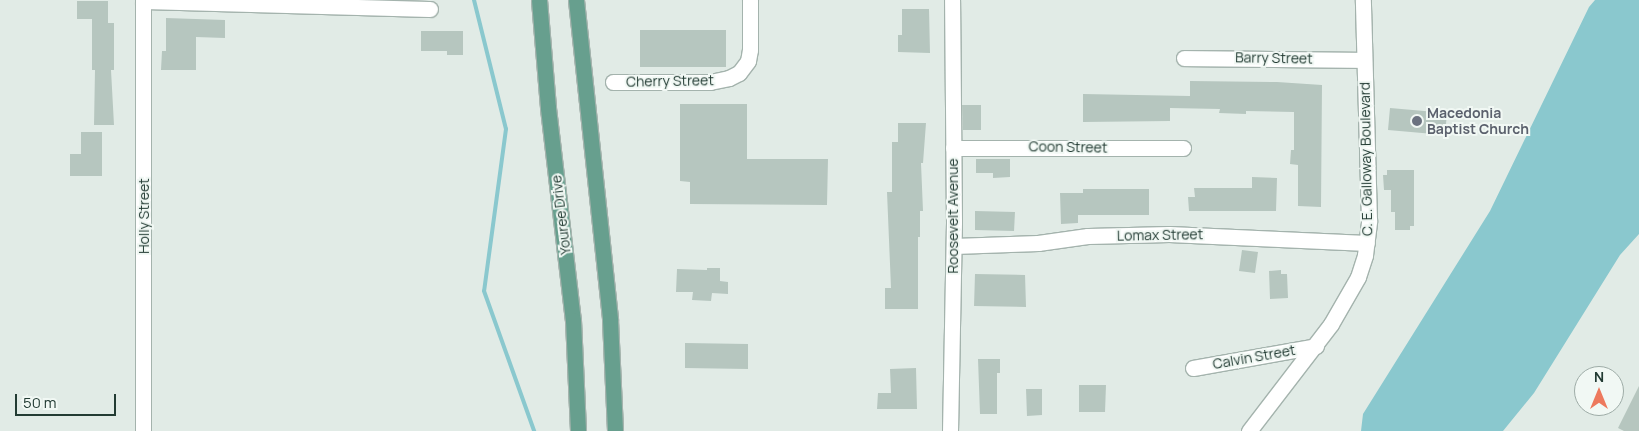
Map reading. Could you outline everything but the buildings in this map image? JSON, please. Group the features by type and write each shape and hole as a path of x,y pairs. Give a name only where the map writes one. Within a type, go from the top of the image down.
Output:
{"main road":[{"name":"Youree Drive","path":"538,0 572,320 578,431"},
{"path":"576,0 608,302 615,431"}],"street":[{"path":"143,0 430,10"},
{"name":"Holly Street","path":"143,0 143,431"},
{"name":"Cherry Street","path":"613,82 710,82 729,78 739,73 748,61 750,50 750,0"},
{"name":"Roosevelt Avenue","path":"950,431 954,246 952,0"},
{"name":"C. E. Galloway Boulevard","path":"1249,431 1331,324 1358,277 1367,243 1369,220 1363,0"},
{"name":"Barry Street","path":"1184,58 1364,60"},
{"name":"Coon Street","path":"953,148 1183,148"},
{"name":"Lomax Street","path":"954,246 1038,243 1088,236 1169,234 1367,243"},
{"name":"Calvin Street","path":"1192,368 1316,346"}],"water":[{"path":"1595,0 1639,0 1639,234 1620,255 1534,393 1503,431 1361,431 1363,414 1490,211 1589,7"}],"waterway":[{"path":"474,0 506,129 484,291 534,431"}],"place":[{"name":"Macedonia Baptist Church","path":"1417,121"}]}
